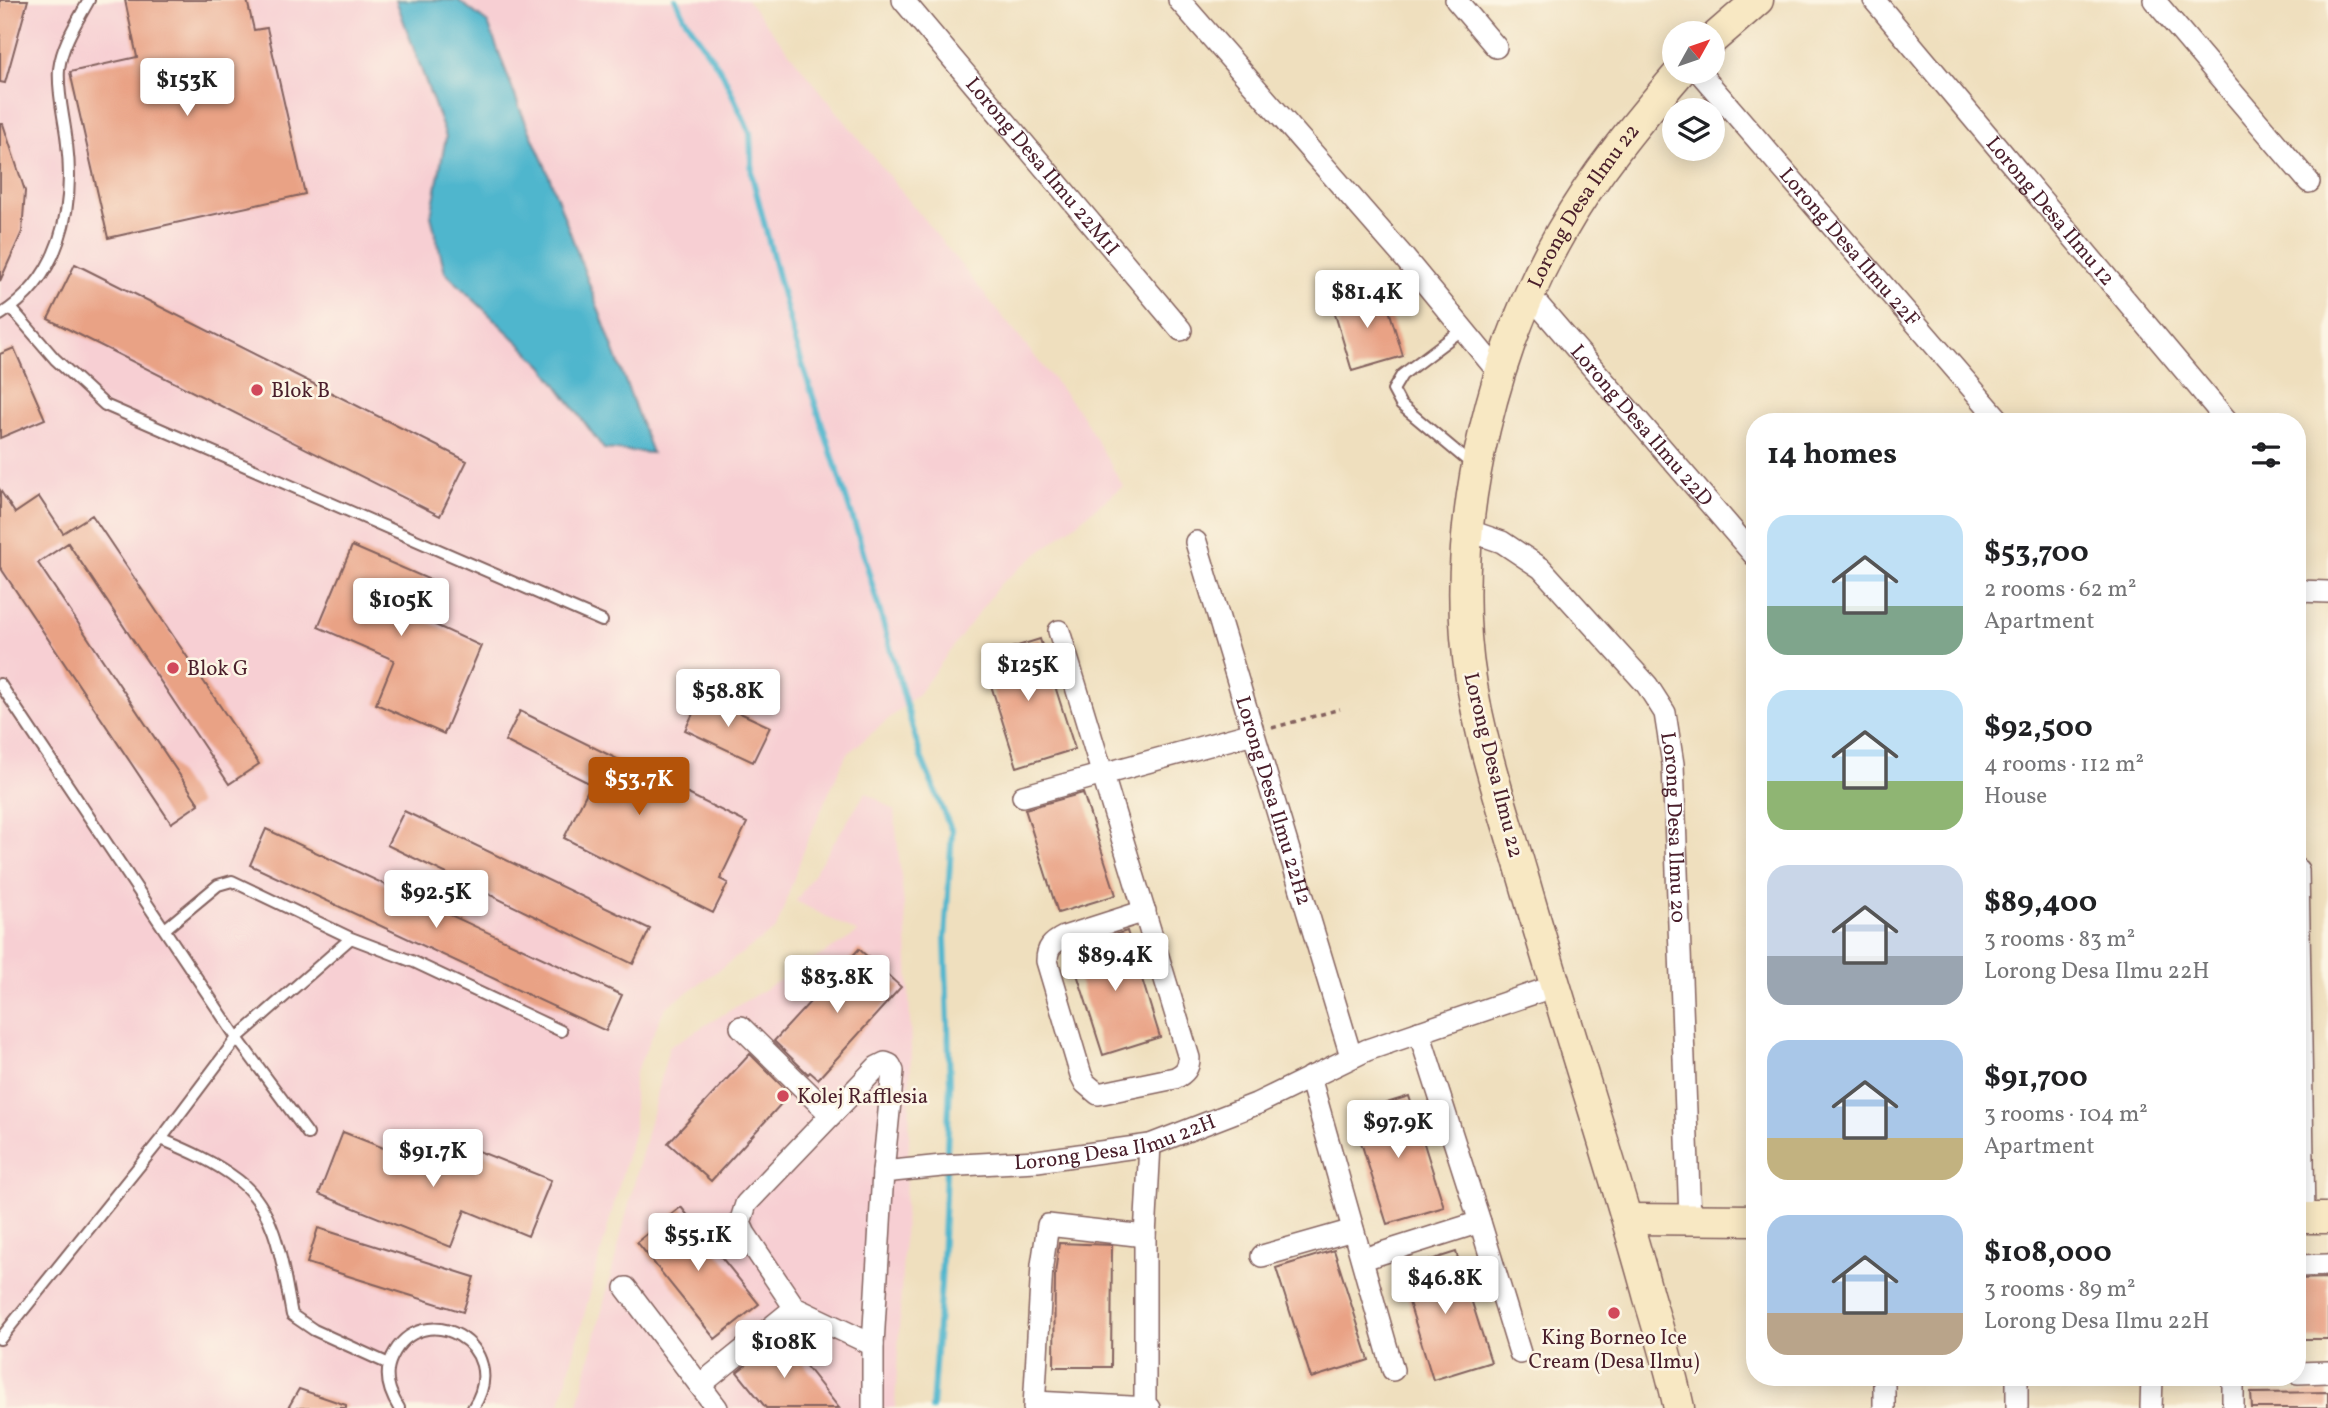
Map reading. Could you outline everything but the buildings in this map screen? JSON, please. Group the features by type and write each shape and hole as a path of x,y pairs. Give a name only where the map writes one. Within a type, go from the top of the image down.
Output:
{"street":[{"name":"Lorong Desa Ilmu 22M1I","path":"903,0 1181,330"},
{"path":"1179,0 1402,256 1500,374"},
{"path":"1456,0 1496,47"},
{"path":"1726,28 1758,0"},
{"name":"Lorong Desa Ilmu 12","path":"1874,0 2220,413"},
{"path":"2154,0 2309,182"},
{"name":"Lorong Desa Ilmu 22","path":"1670,84 1587,190 1560,233 1530,294 1500,374 1477,468 1467,530 1465,622 1469,668 1490,764 1628,1220 1679,1408"},
{"name":"Lorong Desa Ilmu 22F","path":"1709,84 1993,413"},
{"name":"Lorong Desa Ilmu 22D","path":"1530,294 1746,546"},
{"name":"Lorong Desa Ilmu 20","path":"1467,530 1502,542 1541,568 1647,685 1665,713 1673,764 1690,1219"},
{"name":"Lorong Desa Ilmu 22H2","path":"1196,542 1351,1056"},
{"path":"2306,591 2328,592"},
{"path":"1059,631 1145,911 1189,1063 1182,1074 1175,1078 1098,1094 1085,1083 1081,1075 1046,961 1047,953 1055,942 1064,937 1145,911"},
{"path":"1023,796 1254,733"},
{"name":"Lorong Desa Ilmu 22H","path":"883,1172 942,1166 1001,1165 1150,1145 1228,1116 1351,1056 1555,986"},
{"path":"741,1027 831,1115"},
{"path":"1419,1032 1520,1353"},
{"path":"873,1345 795,1308 740,1223 746,1203 881,1063 890,1065 893,1069 883,1172 873,1345 873,1408"},
{"path":"1310,1077 1393,1370"},
{"path":"2306,1102 2310,1218"},
{"path":"1145,1236 1048,1225 1044,1241 1035,1405 1146,1408 1145,1236 1150,1145"},
{"path":"1628,1220 1746,1220"},
{"path":"1363,1259 1480,1222"},
{"path":"1262,1256 1353,1230"},
{"path":"2306,1266 2328,1265"},
{"path":"626,1288 717,1408"},
{"path":"701,1385 795,1308"},
{"path":"2306,1373 2328,1372"},
{"path":"1884,1386 1884,1408"},
{"path":"2017,1386 2017,1408"},
{"path":"2151,1408 2152,1386"},
{"path":"2233,1386 2233,1408"}],"lane":[{"path":"0,315 29,293 48,268 63,228 68,182 68,146 59,79 60,67 67,43 89,0"},
{"path":"11,308 55,359 105,405 602,621"},
{"path":"1462,328 1402,375 1393,390 1401,405 1477,468"},
{"path":"0,684 237,1038 308,1135"},
{"path":"165,929 218,885 232,881 351,938 414,962 561,1031"},
{"path":"0,1339 161,1139 237,1038 351,938"},
{"path":"161,1139 201,1157 240,1181 259,1204 275,1234 292,1315 314,1330 389,1364"},
{"path":"399,1408 391,1395 387,1380 389,1364 397,1348 409,1335 426,1329 443,1329 460,1335 474,1346 482,1362 484,1380 480,1397 473,1408"}],"path":[{"path":"1254,733 1340,709"}],"shaded area":[{"path":"0,0 747,0 1082,415 1123,486 1000,584 918,694 846,755 806,844 776,929 665,1008 634,1076 634,1130 559,1408 0,1408"},
{"name":"Kolej Rafflesia","path":"866,792 894,810 907,934 911,1048 909,1145 895,1408 577,1408 669,1047 858,933 796,901"}],"water":[{"path":"396,0 458,0 488,23 520,109 546,168 652,453 604,449 543,366 445,272 431,216 446,137"}],"waterway":[{"path":"676,0 684,17 723,74 750,133 752,176 795,342 857,531 921,757 952,832 945,938 950,1082 932,1408"}],"place":[{"name":"Blok B","path":"257,390"},
{"name":"Blok G","path":"173,668"},
{"name":"Kolej Rafflesia","path":"783,1096"},
{"name":"King Borneo Ice Cream (Desa Ilmu)","path":"1614,1313"}]}
